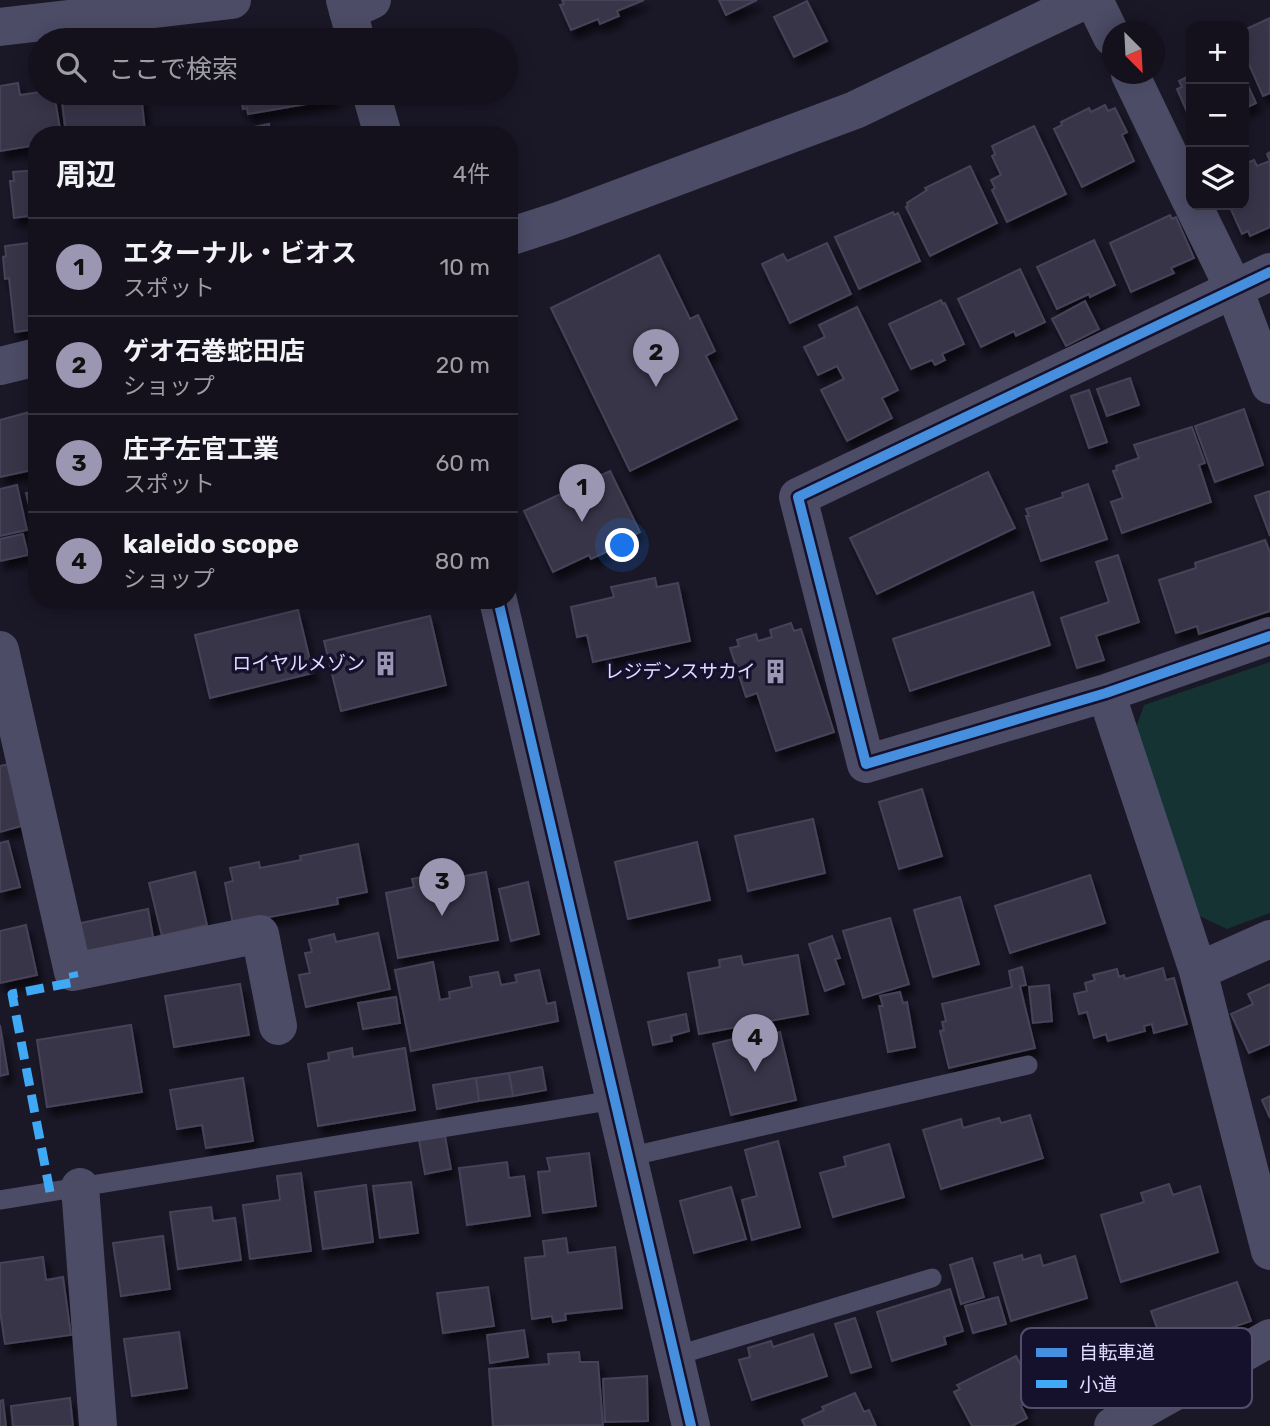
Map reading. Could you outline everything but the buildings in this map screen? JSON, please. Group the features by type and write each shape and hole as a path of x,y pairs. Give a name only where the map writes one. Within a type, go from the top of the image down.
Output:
{"street":[{"path":"0,27 232,0"},
{"path":"518,234 855,110 1085,0"},
{"path":"1094,0 1104,21"},
{"path":"1135,84 1186,191"},
{"path":"374,105 380,126"},
{"path":"1195,210 1234,289 1270,385"},
{"path":"1270,272 798,497 866,764 1106,693 1270,636"},
{"path":"0,366 28,359"},
{"path":"500,609 691,1426"},
{"path":"0,650 73,972 260,934 278,1026"},
{"path":"1106,693 1198,971 1270,1251"},
{"path":"1198,971 1270,939"},
{"path":"80,1187 98,1426"},
{"path":"1252,1348 1270,1338"},
{"path":"1113,1426 1145,1408"}],"lane":[{"path":"628,1157 1028,1065"},
{"path":"0,1200 614,1100"},
{"path":"675,1356 932,1278"}],"green space":[{"path":"1270,662 1270,913 1227,929 1191,912 1134,733 1144,705"}],"marked path":[{"path":"50,1192 12,994 75,982 73,972"}],"cycle path":[{"path":"1270,272 798,497 866,764 1106,693 1270,636"},
{"path":"500,609 691,1426"}],"place":[{"name":"ゲオ石巻蛇田店","path":"656,387"},
{"name":"エターナル・ビオス","path":"582,522"},
{"name":"ロイヤルメゾン","path":"385,663"},
{"name":"レジデンスサカイ","path":"776,671"},
{"name":"庄子左官工業","path":"442,916"},
{"name":"kaleido scope","path":"755,1072"}]}
